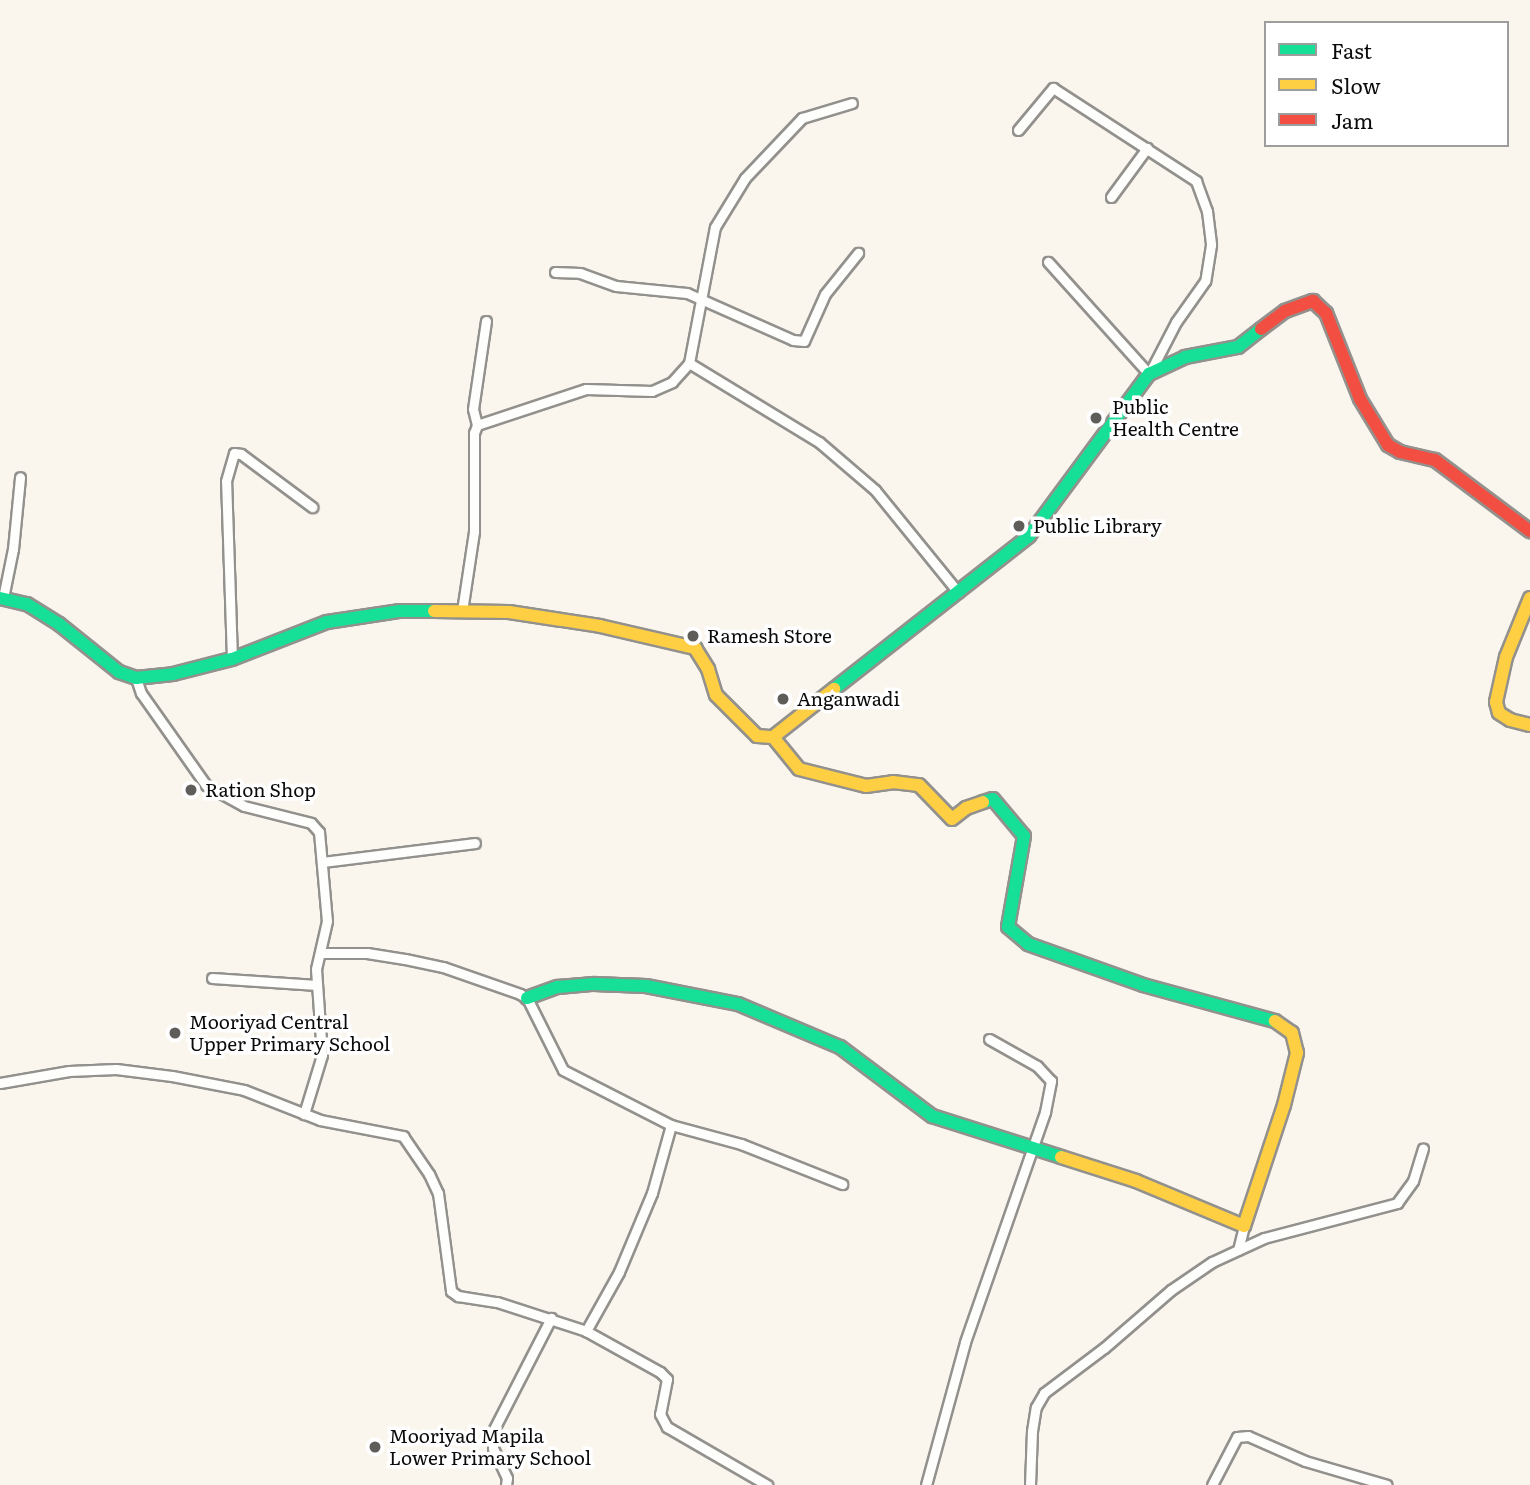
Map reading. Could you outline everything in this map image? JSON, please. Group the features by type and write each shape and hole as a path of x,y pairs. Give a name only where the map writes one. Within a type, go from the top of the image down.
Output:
{"main road":[{"path":"1,598 27,604 59,624 119,672 136,678 173,674 232,659 327,622 400,611 509,612 600,626 695,649 708,669 716,695 757,736 774,737 1029,537 1149,374 1185,358 1238,347 1285,311 1306,302 1317,303 1326,313 1360,399 1388,445 1400,452 1435,460 1530,531"},
{"path":"1530,598 1506,657 1496,702 1499,713 1510,720 1530,725"},
{"path":"527,998 558,987 594,984 646,986 738,1004 840,1048 932,1116 1031,1150 1136,1181 1244,1226 1284,1105 1297,1053 1292,1033 1276,1021 1143,985 1028,944 1008,927 1024,836 993,799 966,807 952,819 919,785 892,782 866,786 799,769 774,737"}],"street":[{"path":"1018,130 1053,88 1196,181 1207,211 1212,245 1205,281 1176,322 1149,374 1048,262"},
{"path":"477,425 586,388 652,391 672,382 689,362 715,227 746,178 802,118 852,103"},
{"path":"1111,197 1147,148"},
{"path":"555,272 580,273 616,286 700,297 793,340 804,341 825,295 858,253"},
{"path":"462,611 474,532 474,433 477,425 472,409 486,321"},
{"path":"689,362 819,442 866,482 958,592"},
{"path":"232,659 226,481 234,453 241,454 312,507"},
{"path":"1,598 13,549 20,477"},
{"path":"136,678 141,693 206,785 244,806 315,825 323,862 327,921 316,969 322,1055 304,1114"},
{"path":"323,862 475,843"},
{"path":"320,953 367,953 443,967 527,998 563,1070 671,1125 741,1144 842,1184"},
{"path":"212,978 317,985"},
{"path":"926,1485 965,1342 1045,1112 1051,1081 1037,1066 989,1039"},
{"path":"0,1083 69,1071 116,1069 244,1090 304,1114 403,1136 429,1174 438,1193 451,1291 458,1296 498,1302 586,1331 660,1372 667,1379 660,1414 667,1427 767,1485"},
{"path":"586,1331 619,1272 652,1193 671,1125"},
{"path":"1030,1485 1032,1430 1036,1407 1044,1393 1104,1348 1171,1290 1212,1262 1264,1238 1397,1203 1413,1181 1423,1149"},
{"path":"1238,1250 1244,1226"},
{"path":"506,1485 507,1478 492,1448 494,1429 551,1318"},
{"path":"1212,1485 1237,1437 1248,1436 1305,1461 1387,1485"}],"traffic: fast":[{"path":"834,689 1029,536 1149,374 1185,357 1238,347 1261,329"},
{"path":"0,598 27,604 59,624 119,672 136,678 173,674 232,659 327,622 400,611 434,611"},
{"path":"983,802 993,799 1024,836 1008,927 1028,944 1143,985 1275,1021"},
{"path":"527,998 558,987 594,984 646,986 738,1004 840,1047 932,1116 1061,1157"}],"traffic: slow":[{"path":"1530,598 1506,657 1496,702 1499,713 1510,720 1530,725"},
{"path":"434,611 509,612 600,626 695,648 708,669 716,695 757,736 773,737 834,689"},
{"path":"773,737 799,769 866,786 893,782 919,785 952,819 966,808 983,802"},
{"path":"1061,1157 1136,1181 1244,1226 1284,1105 1297,1053 1292,1033 1275,1021"}],"traffic: jam":[{"path":"1261,329 1285,311 1313,301 1326,313 1360,399 1388,445 1400,452 1435,460 1530,531"}],"place":[{"name":"Public Health Centre","path":"1096,418"},
{"name":"Public Library","path":"1019,526"},
{"name":"Ramesh Store","path":"693,636"},
{"name":"Anganwadi","path":"783,699"},
{"name":"Ration Shop","path":"191,790"},
{"name":"Mooriyad Central Upper Primary School","path":"175,1033"},
{"name":"Mooriyad Mapila Lower Primary School","path":"375,1447"}]}
